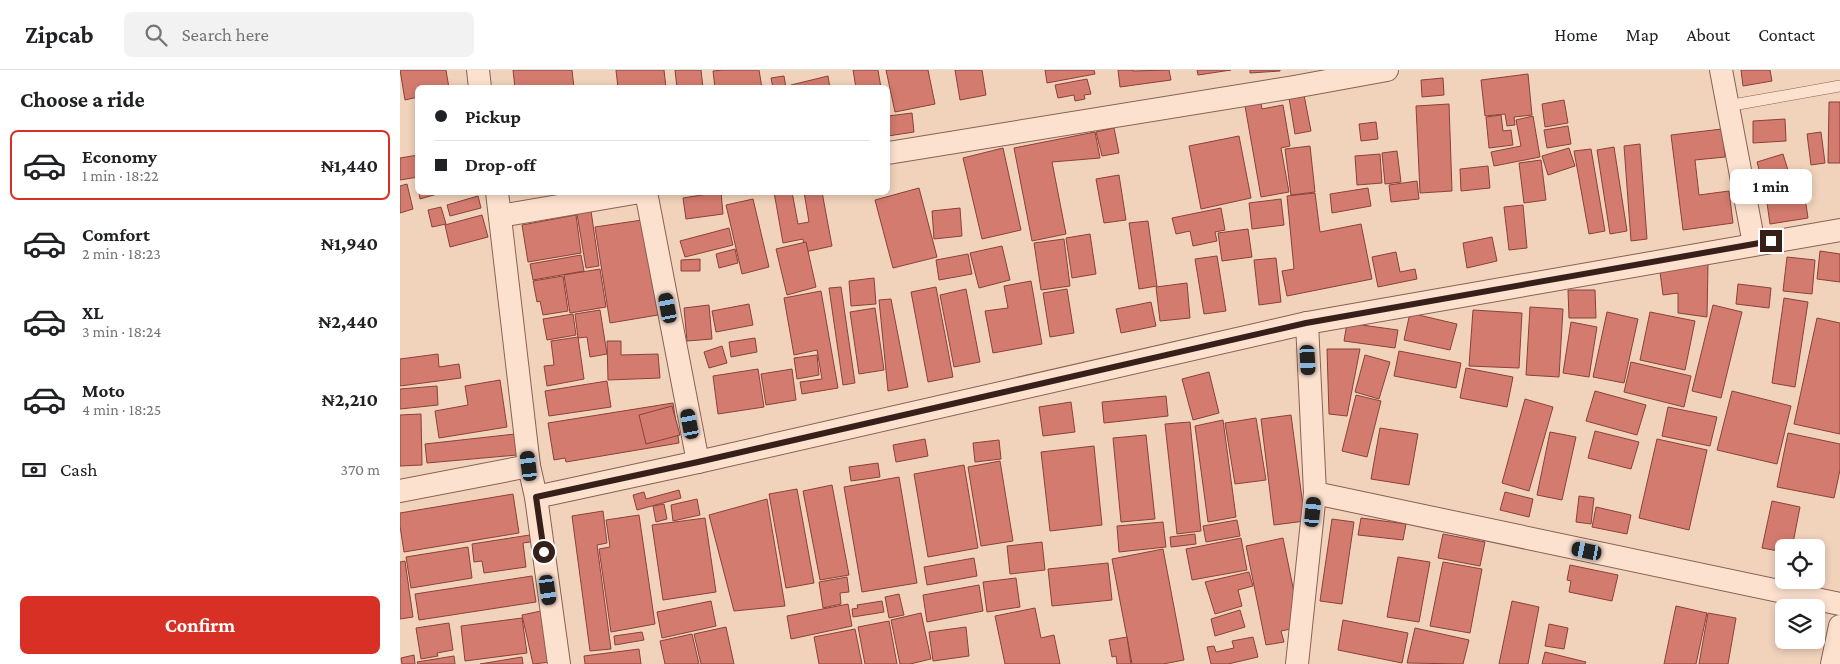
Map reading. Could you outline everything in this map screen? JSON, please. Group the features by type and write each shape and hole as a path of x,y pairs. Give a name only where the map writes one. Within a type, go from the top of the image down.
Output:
{"street":[{"path":"478,70 480,85"},
{"path":"890,154 1387,70"},
{"path":"1721,70 1754,244"},
{"path":"497,195 529,466 536,497 559,664"},
{"path":"500,216 622,195"},
{"path":"647,195 698,462"},
{"path":"536,497 698,462 1306,323 1840,230"},
{"path":"1297,664 1315,493 1306,323"},
{"path":"400,491 529,466"},
{"path":"1315,493 1840,604"},
{"path":"1832,664 1840,626"}],"lane":[{"path":"1728,106 1840,86"}],"building":[{"path":"400,70 446,70 448,85 415,85 415,98 405,100"},
{"path":"513,70 572,70 574,85 515,85"},
{"path":"616,70 664,70 666,85 618,85"},
{"path":"675,70 701,70 703,85 677,85"},
{"path":"759,70 762,85 715,85 713,71"},
{"path":"853,70 878,70 880,85 856,85"},
{"path":"886,70 928,70 935,104 895,112"},
{"path":"955,70 982,70 986,95 960,100"},
{"path":"1045,70 1094,70 1095,74 1047,83"},
{"path":"1118,70 1169,70 1171,80 1120,87"},
{"path":"1197,70 1231,70 1198,75"},
{"path":"1250,70 1280,70 1280,71 1250,73"},
{"path":"1741,70 1770,70 1772,81 1743,86"},
{"path":"1528,74 1532,115 1514,117 1515,125 1507,126 1505,114 1485,116 1481,80"},
{"path":"784,76 786,85 772,85 771,78"},
{"path":"828,76 830,85 791,85"},
{"path":"1443,78 1444,95 1422,97 1421,80"},
{"path":"1087,79 1091,94 1084,95 1085,99 1075,101 1074,95 1058,98 1055,85"},
{"path":"1304,95 1311,131 1295,134 1289,98"},
{"path":"1564,100 1568,123 1545,127 1542,104"},
{"path":"1829,102 1840,102 1840,163 1828,163"},
{"path":"1261,103 1262,109 1283,105 1290,146 1281,148 1289,192 1261,197 1245,106"},
{"path":"1449,104 1452,191 1420,193 1416,106"},
{"path":"912,113 914,132 890,136 890,116"},
{"path":"1501,115 1503,131 1511,130 1513,145 1489,148 1486,117"},
{"path":"1533,116 1540,157 1494,166 1491,152 1521,146 1516,120"},
{"path":"1785,119 1786,141 1753,143 1753,121"},
{"path":"1376,122 1378,139 1361,141 1359,124"},
{"path":"1568,126 1571,144 1547,148 1544,130"},
{"path":"1114,128 1119,153 1102,156 1096,132"},
{"path":"1722,129 1725,157 1695,160 1699,195 1729,191 1733,223 1683,230 1671,135"},
{"path":"1095,132 1100,158 1052,162 1066,234 1032,241 1014,148"},
{"path":"1821,132 1825,163 1811,165 1807,134"},
{"path":"1239,136 1251,198 1201,209 1189,146"},
{"path":"1640,144 1647,239 1631,241 1624,146"},
{"path":"1310,146 1315,192 1291,195 1285,149"},
{"path":"1614,147 1627,231 1610,234 1597,150"},
{"path":"1003,148 1021,230 982,239 963,158"},
{"path":"1569,148 1575,166 1548,175 1542,156"},
{"path":"1591,149 1605,231 1589,234 1574,151"},
{"path":"1397,151 1401,182 1385,184 1382,153"},
{"path":"1380,154 1382,183 1357,185 1355,156"},
{"path":"1783,154 1791,180 1764,188 1757,162"},
{"path":"415,156 415,178 400,180 400,158"},
{"path":"1541,160 1546,200 1524,203 1519,163"},
{"path":"1488,166 1490,188 1461,191 1460,169"},
{"path":"1119,175 1126,220 1104,223 1096,179"},
{"path":"1417,181 1419,199 1391,202 1389,185"},
{"path":"407,184 413,209 400,213 400,186"},
{"path":"919,188 937,257 893,268 875,200"},
{"path":"1368,188 1371,206 1332,213 1330,194"},
{"path":"1804,191 1808,218 1770,224 1766,196"},
{"path":"1315,193 1320,232 1361,224 1372,279 1287,296 1282,271 1294,269 1287,196"},
{"path":"419,195 434,195 420,199"},
{"path":"702,195 721,195 723,214 686,219 683,198"},
{"path":"775,195 793,195 798,224 809,222 804,195 823,195 832,246 805,252 803,239 783,243"},
{"path":"478,196 481,208 450,216 447,205"},
{"path":"753,199 769,267 742,274 726,205"},
{"path":"1281,199 1284,225 1252,229 1249,203"},
{"path":"1523,205 1527,248 1509,250 1504,207"},
{"path":"441,207 446,224 432,227 428,210"},
{"path":"960,208 962,236 934,239 932,211"},
{"path":"1221,208 1225,230 1215,232 1217,241 1193,246 1190,231 1176,234 1172,218"},
{"path":"591,211 599,266 586,268 577,214"},
{"path":"482,215 488,237 450,247 445,225"},
{"path":"576,215 581,253 528,262 522,225"},
{"path":"642,220 658,315 610,323 595,227"},
{"path":"1148,221 1157,286 1139,289 1129,223"},
{"path":"729,228 733,245 685,257 680,241"},
{"path":"1248,229 1252,257 1222,261 1218,233"},
{"path":"1090,234 1096,274 1072,278 1066,238"},
{"path":"1492,237 1497,261 1467,268 1463,243"},
{"path":"1064,239 1070,286 1041,290 1034,243"},
{"path":"806,242 816,287 787,295 776,249"},
{"path":"1002,246 1010,280 979,288 970,253"},
{"path":"735,249 738,263 719,268 716,254"},
{"path":"1820,251 1840,254 1840,282 1817,279"},
{"path":"1396,252 1400,272 1415,269 1417,279 1378,287 1372,257"},
{"path":"968,254 972,274 939,280 936,260"},
{"path":"581,255 584,271 533,280 530,264"},
{"path":"1217,256 1226,311 1204,314 1195,259"},
{"path":"1787,257 1815,260 1812,294 1783,291"},
{"path":"1276,258 1281,302 1259,305 1254,260"},
{"path":"700,259 700,271 681,271 681,260"},
{"path":"1708,264 1707,317 1678,313 1678,293 1663,295 1660,272"},
{"path":"600,269 606,307 570,313 564,275"},
{"path":"563,276 568,311 543,315 540,301 537,302 533,281"},
{"path":"874,278 876,304 851,306 849,281"},
{"path":"1031,281 1042,344 993,353 985,311 1008,308 1004,286"},
{"path":"1187,283 1190,318 1160,321 1156,287"},
{"path":"1738,284 1771,288 1769,308 1736,304"},
{"path":"841,287 855,383 843,385 829,288"},
{"path":"936,287 953,377 928,382 911,292"},
{"path":"966,289 980,362 954,367 940,295"},
{"path":"1067,289 1074,333 1050,337 1043,293"},
{"path":"1568,290 1595,290 1596,318 1569,318"},
{"path":"821,291 838,388 802,394 800,382 822,379 817,350 794,355 784,298"},
{"path":"1784,298 1808,302 1795,387 1772,383"},
{"path":"891,299 908,387 888,391 879,300"},
{"path":"1151,302 1156,326 1121,333 1116,309"},
{"path":"749,304 753,325 716,332 712,311"},
{"path":"709,305 712,339 687,341 684,308"},
{"path":"1713,305 1742,312 1721,398 1692,391"},
{"path":"1530,307 1563,309 1559,377 1526,375"},
{"path":"875,308 884,370 859,374 850,312"},
{"path":"600,310 607,354 590,357 587,337 578,338 575,314"},
{"path":"1473,310 1522,313 1519,368 1469,366"},
{"path":"1607,312 1638,319 1624,383 1593,377"},
{"path":"1650,312 1695,321 1685,370 1640,360"},
{"path":"1410,313 1457,324 1450,350 1404,340"},
{"path":"573,314 576,335 547,340 543,319"},
{"path":"1817,318 1840,323 1840,434 1794,424"},
{"path":"1571,322 1597,327 1589,377 1563,373"},
{"path":"1347,323 1398,330 1395,348 1344,341"},
{"path":"578,337 584,379 547,386 544,366 554,365 551,341"},
{"path":"755,338 757,352 731,357 729,342"},
{"path":"607,341 621,341 621,355 658,354 660,378 608,380"},
{"path":"722,346 727,363 709,368 704,352"},
{"path":"1327,349 1360,349 1347,416 1329,414"},
{"path":"1399,351 1461,363 1456,388 1394,376"},
{"path":"438,354 439,367 459,364 461,378 400,386 400,359"},
{"path":"817,355 819,375 797,379 794,358"},
{"path":"1365,355 1390,362 1379,399 1355,392"},
{"path":"1631,362 1691,376 1684,407 1624,392"},
{"path":"1466,368 1513,377 1507,407 1460,398"},
{"path":"758,369 764,407 718,414 713,376"},
{"path":"792,369 796,400 766,405 761,374"},
{"path":"1209,372 1219,413 1193,420 1182,379"},
{"path":"500,380 507,427 439,438 435,411 468,405 465,386"},
{"path":"607,381 611,407 549,416 545,391"},
{"path":"437,386 438,405 400,409 400,389"},
{"path":"1595,391 1646,405 1637,435 1586,421"},
{"path":"1732,391 1791,406 1777,464 1717,450"},
{"path":"1356,395 1381,401 1367,457 1342,451"},
{"path":"1166,396 1168,416 1104,423 1102,402"},
{"path":"1525,399 1553,407 1529,491 1502,483"},
{"path":"1071,402 1075,432 1043,436 1039,407"},
{"path":"673,403 679,443 566,462 565,458 554,460 548,423"},
{"path":"672,406 680,435 646,444 639,415"},
{"path":"1668,407 1717,417 1710,446 1662,436"},
{"path":"421,414 422,465 400,466 400,415"},
{"path":"1291,415 1305,521 1274,525 1261,419"},
{"path":"1256,418 1266,480 1235,484 1225,423"},
{"path":"1223,420 1236,517 1208,522 1195,426"},
{"path":"1190,422 1201,531 1177,534 1165,424"},
{"path":"1380,428 1418,434 1409,485 1371,479"},
{"path":"1595,431 1639,442 1631,469 1588,458"},
{"path":"1550,432 1576,437 1562,500 1537,495"},
{"path":"1788,433 1840,444 1840,470 1834,498 1777,487"},
{"path":"515,434 517,455 427,463 425,444"},
{"path":"1146,435 1155,519 1121,522 1113,438"},
{"path":"925,439 928,456 896,462 893,445"},
{"path":"1657,439 1707,450 1689,530 1639,518"},
{"path":"999,440 1001,459 975,462 973,443"},
{"path":"1094,446 1102,525 1050,531 1041,452"},
{"path":"1000,461 1013,541 981,546 968,467"},
{"path":"878,463 880,477 851,481 849,467"},
{"path":"964,465 978,548 928,557 914,474"},
{"path":"899,477 917,583 862,592 844,487"},
{"path":"832,485 849,575 820,580 803,491"},
{"path":"797,489 814,583 786,588 769,494"},
{"path":"679,490 681,498 637,510 633,495 644,492 646,499"},
{"path":"1505,492 1533,499 1529,517 1500,510"},
{"path":"513,494 519,533 404,552 400,513"},
{"path":"1579,496 1594,498 1591,524 1576,522"},
{"path":"697,499 700,515 673,521 671,505"},
{"path":"767,499 785,606 734,611 709,515"},
{"path":"1772,501 1800,507 1794,539 1775,539 1775,550 1762,548"},
{"path":"664,504 667,519 656,522 653,506"},
{"path":"1596,507 1631,515 1627,534 1592,527"},
{"path":"603,511 607,543 597,545 611,649 590,651 572,516"},
{"path":"639,515 655,624 611,632 599,549 610,547 606,520"},
{"path":"705,518 716,592 663,600 652,525"},
{"path":"1361,518 1406,524 1403,540 1358,535"},
{"path":"1332,519 1354,522 1342,604 1320,601"},
{"path":"1237,520 1240,536 1206,542 1203,526"},
{"path":"1163,522 1166,547 1119,552 1117,526"},
{"path":"536,534 537,541 523,543 526,567 484,573 482,561 474,562 472,544"},
{"path":"1195,534 1196,544 1171,547 1170,537"},
{"path":"1443,534 1485,542 1480,566 1438,558"},
{"path":"1241,538 1247,570 1192,580 1186,549"},
{"path":"1283,538 1301,627 1281,631 1284,642 1266,645 1246,546"},
{"path":"1042,542 1045,570 1010,574 1007,546"},
{"path":"468,547 472,578 411,588 406,557"},
{"path":"1163,549 1184,660 1163,664 1132,664 1112,559"},
{"path":"1398,557 1430,562 1419,622 1387,617"},
{"path":"974,558 977,576 927,585 924,567"},
{"path":"405,561 413,617 400,619 400,562"},
{"path":"1443,562 1482,569 1470,633 1430,626"},
{"path":"1108,563 1112,600 1052,606 1048,569"},
{"path":"1570,565 1618,575 1612,601 1569,592 1571,581 1567,580"},
{"path":"1249,572 1253,586 1238,590 1242,606 1215,614 1205,582"},
{"path":"532,576 536,602 419,620 415,594"},
{"path":"847,577 849,592 840,593 841,604 823,608 819,582"},
{"path":"1016,578 1020,607 987,612 983,582"},
{"path":"979,585 983,611 927,622 923,595"},
{"path":"899,594 904,615 889,618 885,597"},
{"path":"711,601 716,626 662,638 657,612"},
{"path":"882,601 884,612 853,617 852,609 858,608 857,605"},
{"path":"1512,601 1539,607 1528,664 1499,664"},
{"path":"848,604 852,626 791,639 787,616"},
{"path":"1676,606 1707,613 1696,664 1664,664"},
{"path":"1035,608 1041,638 1054,635 1060,664 1005,664 995,616"},
{"path":"1240,610 1245,627 1215,636 1211,619"},
{"path":"541,611 551,662 533,664 522,615"},
{"path":"921,613 931,659 910,664 900,664 891,620"},
{"path":"1708,613 1736,618 1728,664 1699,664"},
{"path":"522,618 527,653 465,661 461,626"},
{"path":"1343,620 1408,633 1402,663 1338,650"},
{"path":"889,621 897,664 865,664 858,627"},
{"path":"449,623 453,650 437,653 438,656 421,659 416,628"},
{"path":"1549,624 1568,628 1564,649 1545,646"},
{"path":"726,627 734,664 701,664 694,634"},
{"path":"966,627 969,656 933,661 929,632"},
{"path":"1415,628 1469,640 1463,664 1407,663"},
{"path":"855,629 862,664 819,664 814,637"},
{"path":"642,632 644,640 615,645 614,636"},
{"path":"692,634 699,664 665,664 660,641"},
{"path":"1127,637 1131,664 1117,664 1116,656 1112,657 1109,640"},
{"path":"1253,637 1258,657 1228,664 1211,664 1207,647 1214,646 1216,652 1234,648 1232,641"},
{"path":"639,649 641,664 585,664 584,656"},
{"path":"1545,652 1586,662 1585,664 1542,664"},
{"path":"414,655 415,664 402,664 401,658"},
{"path":"454,656 455,664 418,664 417,662"},
{"path":"522,657 523,664 480,664"}],"route":[{"path":"544,552 536,497 698,462 1306,323 1771,241"}]}
